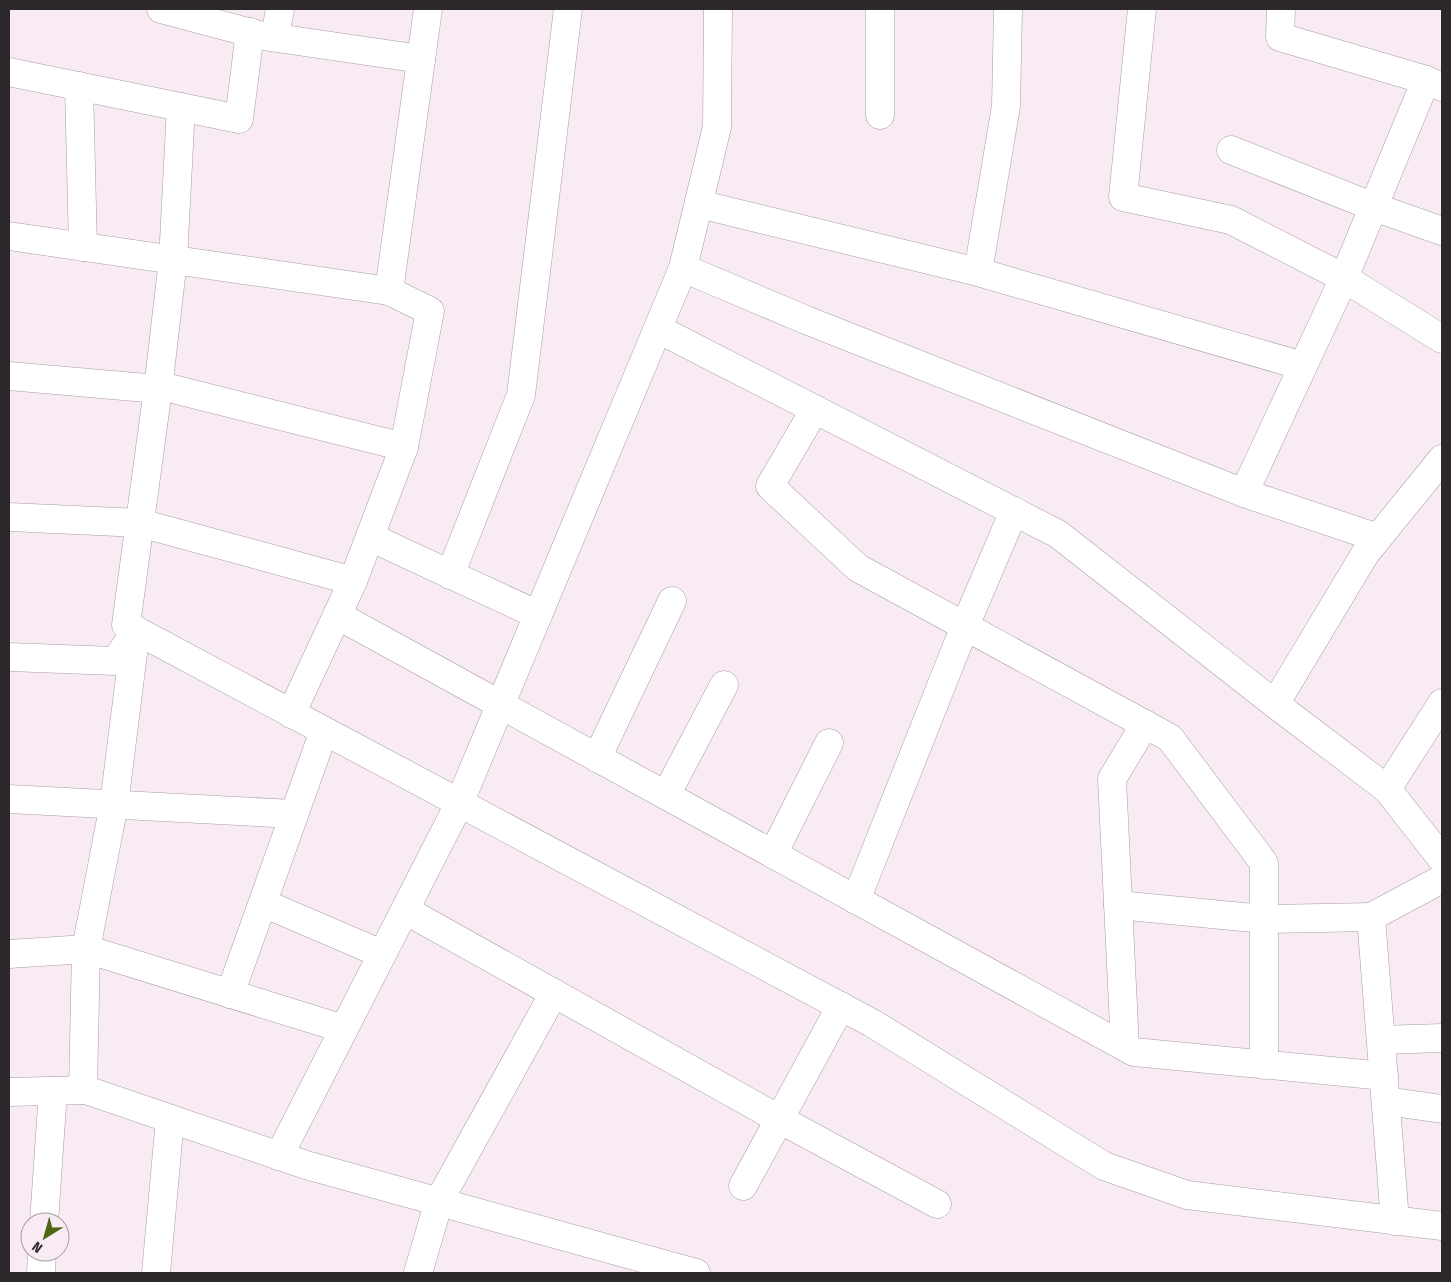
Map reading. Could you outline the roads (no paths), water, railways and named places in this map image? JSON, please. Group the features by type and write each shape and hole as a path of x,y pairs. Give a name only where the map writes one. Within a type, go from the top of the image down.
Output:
{"street":[{"path":"161,9 262,35 421,59"},
{"path":"9,72 239,119 262,35 280,9"},
{"path":"389,291 428,9"},
{"path":"450,575 521,395 568,9"},
{"path":"279,1156 459,804 684,268 717,127 718,9"},
{"path":"880,9 880,115"},
{"path":"978,272 1006,106 1008,9"},
{"path":"1142,9 1123,197 1231,220 1344,278 1442,339"},
{"path":"1244,493 1344,278 1374,207 1434,84 1280,37 1281,9"},
{"path":"79,86 83,247"},
{"path":"181,107 173,260 158,389 126,625 872,1023 1104,1166 1187,1195 1442,1226"},
{"path":"1231,150 1374,207 1442,231"},
{"path":"699,204 978,272 1303,366"},
{"path":"9,236 389,291 430,310 404,447 353,581 291,714"},
{"path":"684,268 806,320 1244,493 1378,538"},
{"path":"658,329 1058,534 1387,789 1442,859"},
{"path":"9,376 158,389 169,388 404,447"},
{"path":"815,409 770,486 858,568 1170,738 1264,863 1264,1065"},
{"path":"1275,704 1365,554 1442,459"},
{"path":"856,900 965,626 1014,511"},
{"path":"9,517 140,523 353,581"},
{"path":"370,537 538,615"},
{"path":"598,758 672,601"},
{"path":"337,614 1134,1052 1264,1065 1385,1089 1442,1110"},
{"path":"9,657 115,661 136,630"},
{"path":"83,1090 86,949 114,804 136,630"},
{"path":"666,795 724,686"},
{"path":"1387,789 1442,703"},
{"path":"1125,1047 1112,779 1145,724"},
{"path":"230,994 324,731"},
{"path":"773,854 829,743"},
{"path":"9,799 294,814"},
{"path":"1118,905 1264,919 1371,917 1442,878"},
{"path":"263,903 382,954"},
{"path":"405,910 937,1204"},
{"path":"1371,917 1395,1221"},
{"path":"9,954 86,949 344,1029"},
{"path":"418,1273 439,1202 554,993"},
{"path":"743,1186 841,1006"},
{"path":"1381,1040 1442,1038"},
{"path":"9,1092 86,1090 306,1165 696,1273"},
{"path":"45,1212 53,1091"},
{"path":"156,1273 170,1119"}]}
